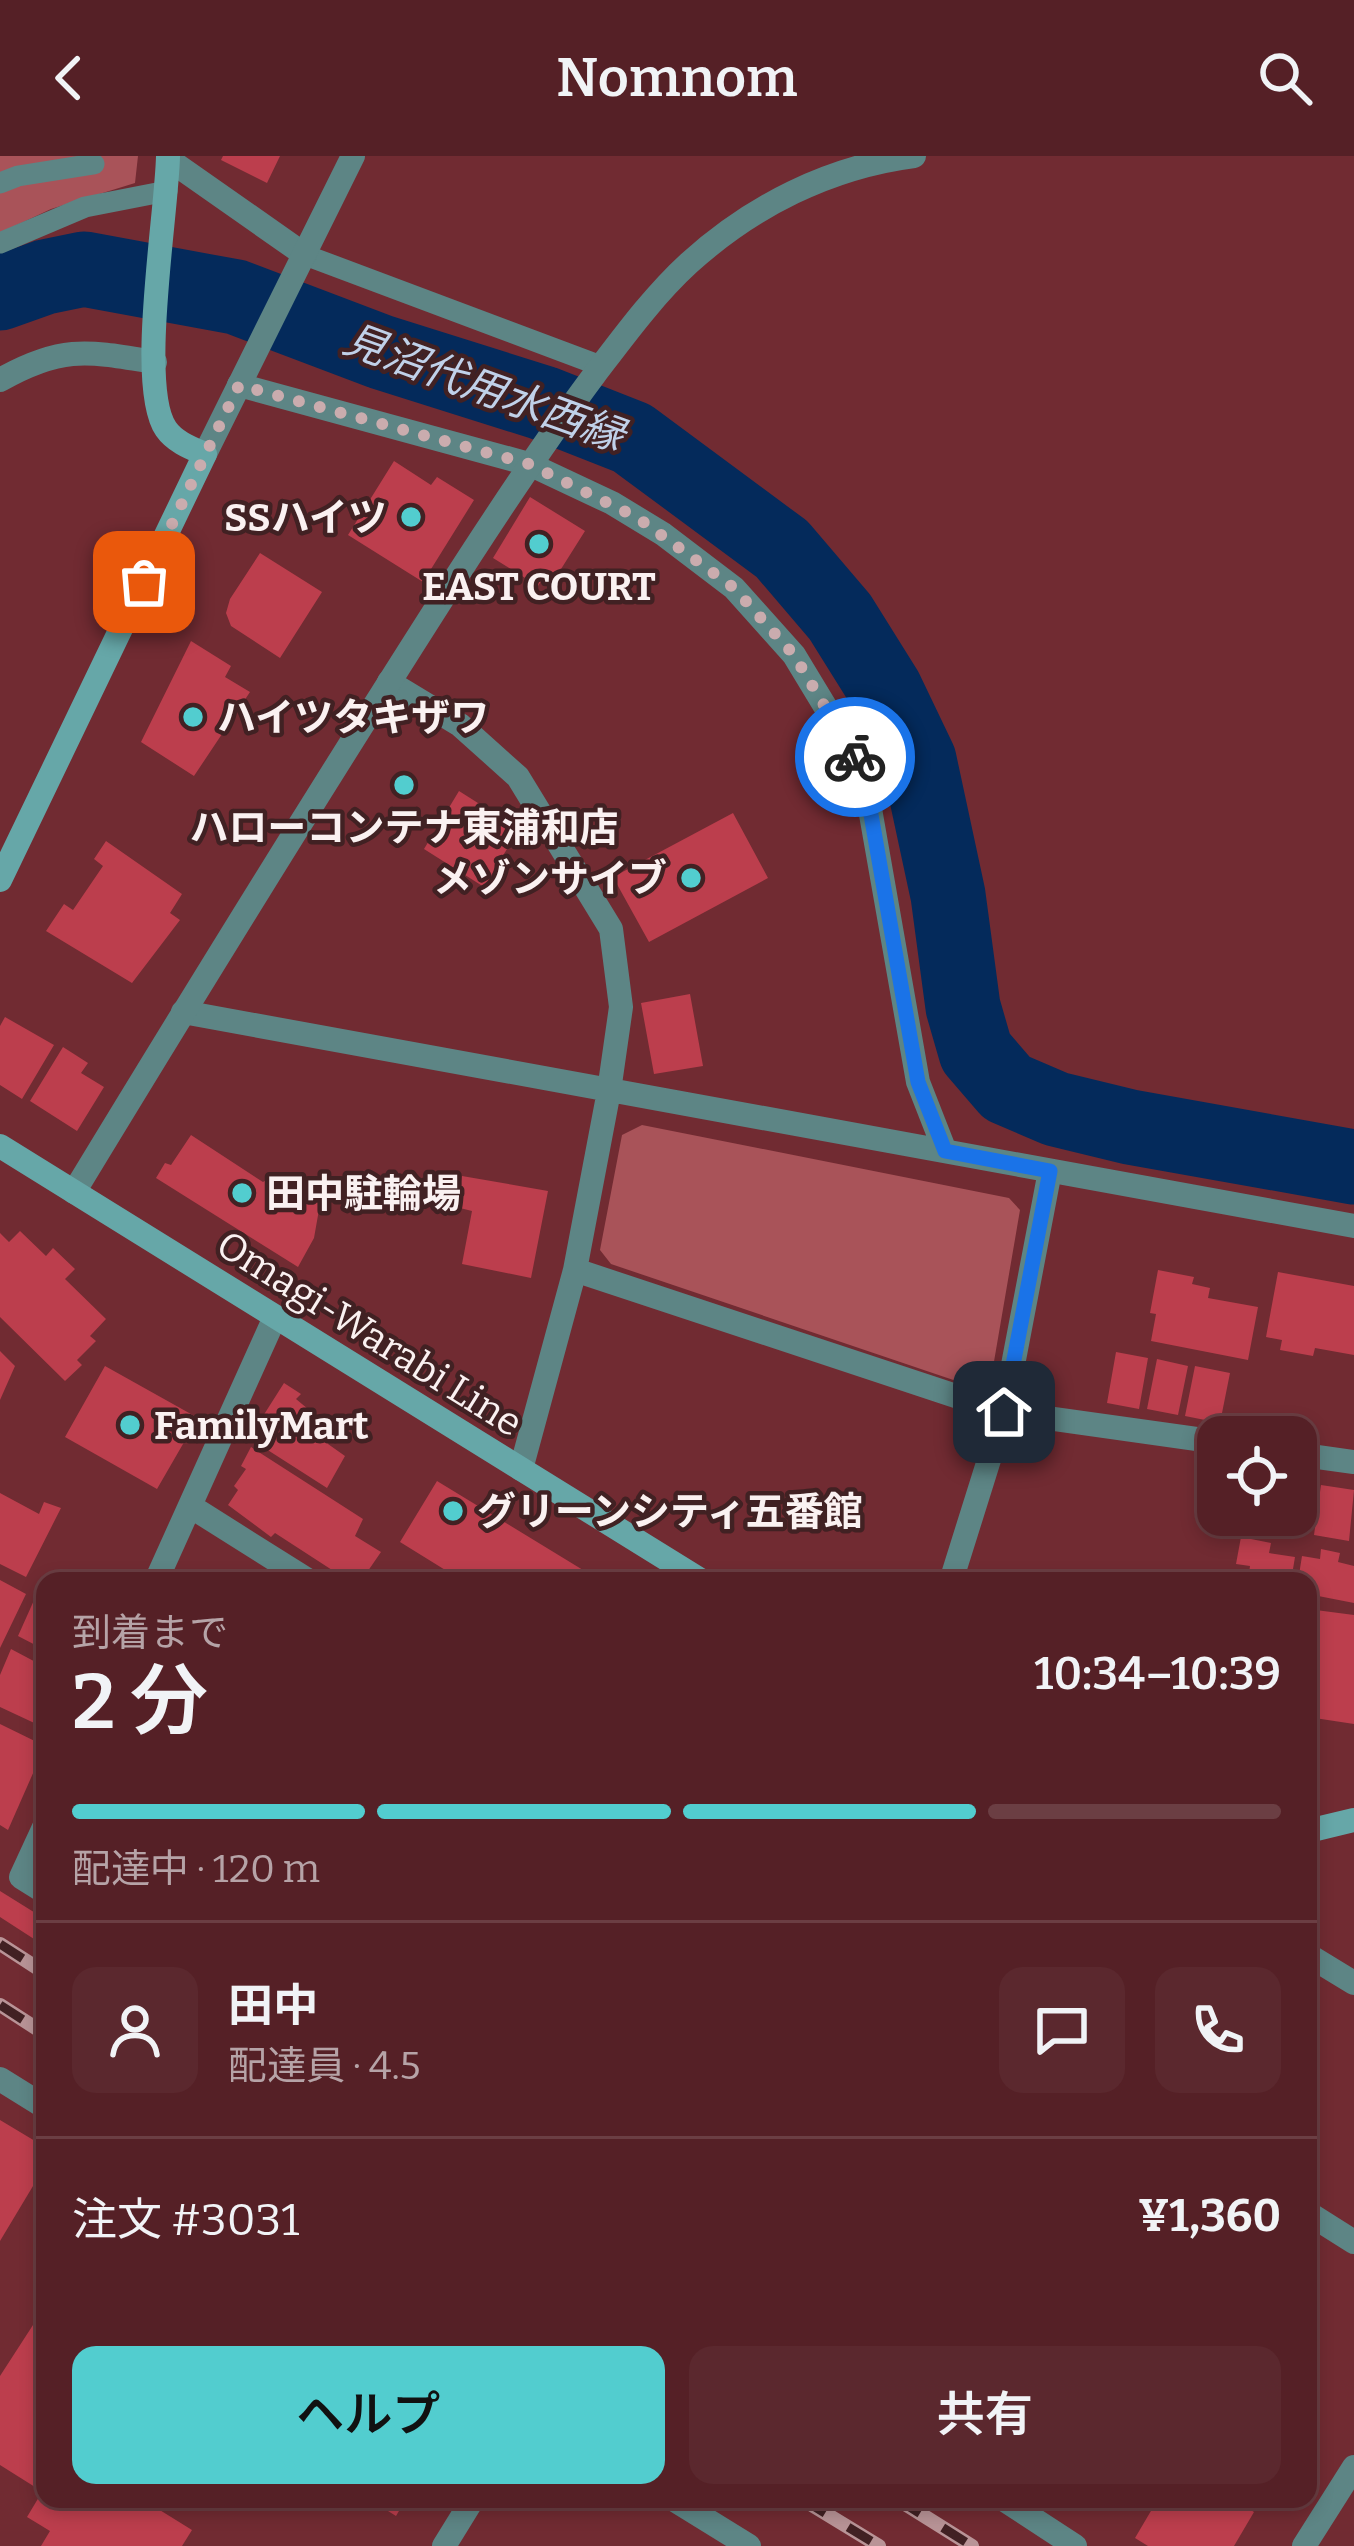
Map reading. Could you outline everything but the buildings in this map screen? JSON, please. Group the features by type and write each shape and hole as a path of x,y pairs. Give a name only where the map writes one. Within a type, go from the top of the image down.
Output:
{"main road":[{"path":"0,880 205,454 176,440 164,427 158,409 155,332 168,157"},
{"name":"Omagi-Warabi Line","path":"0,1147 687,1572"},
{"path":"1317,1829 1354,1820"}],"street":[{"path":"205,454 353,156"},
{"path":"74,1192 389,682 529,464 596,373 688,264 751,216 817,179 866,160 914,156"},
{"path":"168,157 300,264"},
{"path":"0,380 36,362 80,350 154,362"},
{"path":"245,374 529,464 612,503 663,534 734,588 794,655 863,769 918,1082 945,1151"},
{"path":"389,682 460,725 518,777 610,929 620,1007 609,1091 575,1270 520,1469"},
{"path":"183,1012 1354,1226"},
{"path":"954,1572 1004,1412 1050,1171"},
{"path":"575,1270 1004,1412 1197,1439"},
{"path":"160,1572 275,1317"},
{"path":"1317,1457 1354,1462"},
{"path":"190,1506 295,1572"},
{"path":"36,1844 21,1877 36,1886"},
{"path":"1317,1960 1354,1983"},
{"path":"0,2078 36,2101"},
{"path":"1317,2219 1354,2242"},
{"path":"1304,2546 1354,2467"},
{"path":"444,2546 467,2508"},
{"path":"687,2508 748,2546"},
{"path":"1017,2508 1075,2546"}],"lane":[{"path":"0,183 94,164"},
{"path":"0,243 85,207 167,190"},
{"path":"300,264 596,373"}],"shaded area":[{"path":"0,156 138,156 135,183 51,209 0,233"},
{"path":"642,1125 1009,1198 1020,1210 991,1379 977,1388 611,1264 600,1250 622,1135"}],"waterway":[{"name":"見沼代用水西縁","path":"0,293 84,269 236,297 632,438 782,549 840,617 885,689 919,760 948,895 963,1007 976,1052 1007,1088 1056,1109 1130,1127 1354,1167"}],"railway":[{"path":"0,1944 36,1967"},
{"path":"0,2005 36,2028"},
{"path":"817,2508 879,2546"},
{"path":"911,2508 972,2546"}],"way so far":[{"path":"144,582 239,385 529,464 638,518 734,588 794,655 855,757"}],"place":[{"name":"SSハイツ","path":"411,517"},
{"name":"EAST COURT","path":"539,544"},
{"name":"ハイツタキザワ","path":"193,717"},
{"name":"ハローコンテナ東浦和店","path":"404,785"},
{"name":"メゾンサイブ","path":"691,878"},
{"name":"田中駐輪場","path":"242,1193"},
{"name":"FamilyMart","path":"130,1425"},
{"name":"グリーンシティ五番館","path":"453,1511"}],"route":[{"path":"855,757 863,769 918,1082 945,1151 1050,1171 1004,1412"}]}
